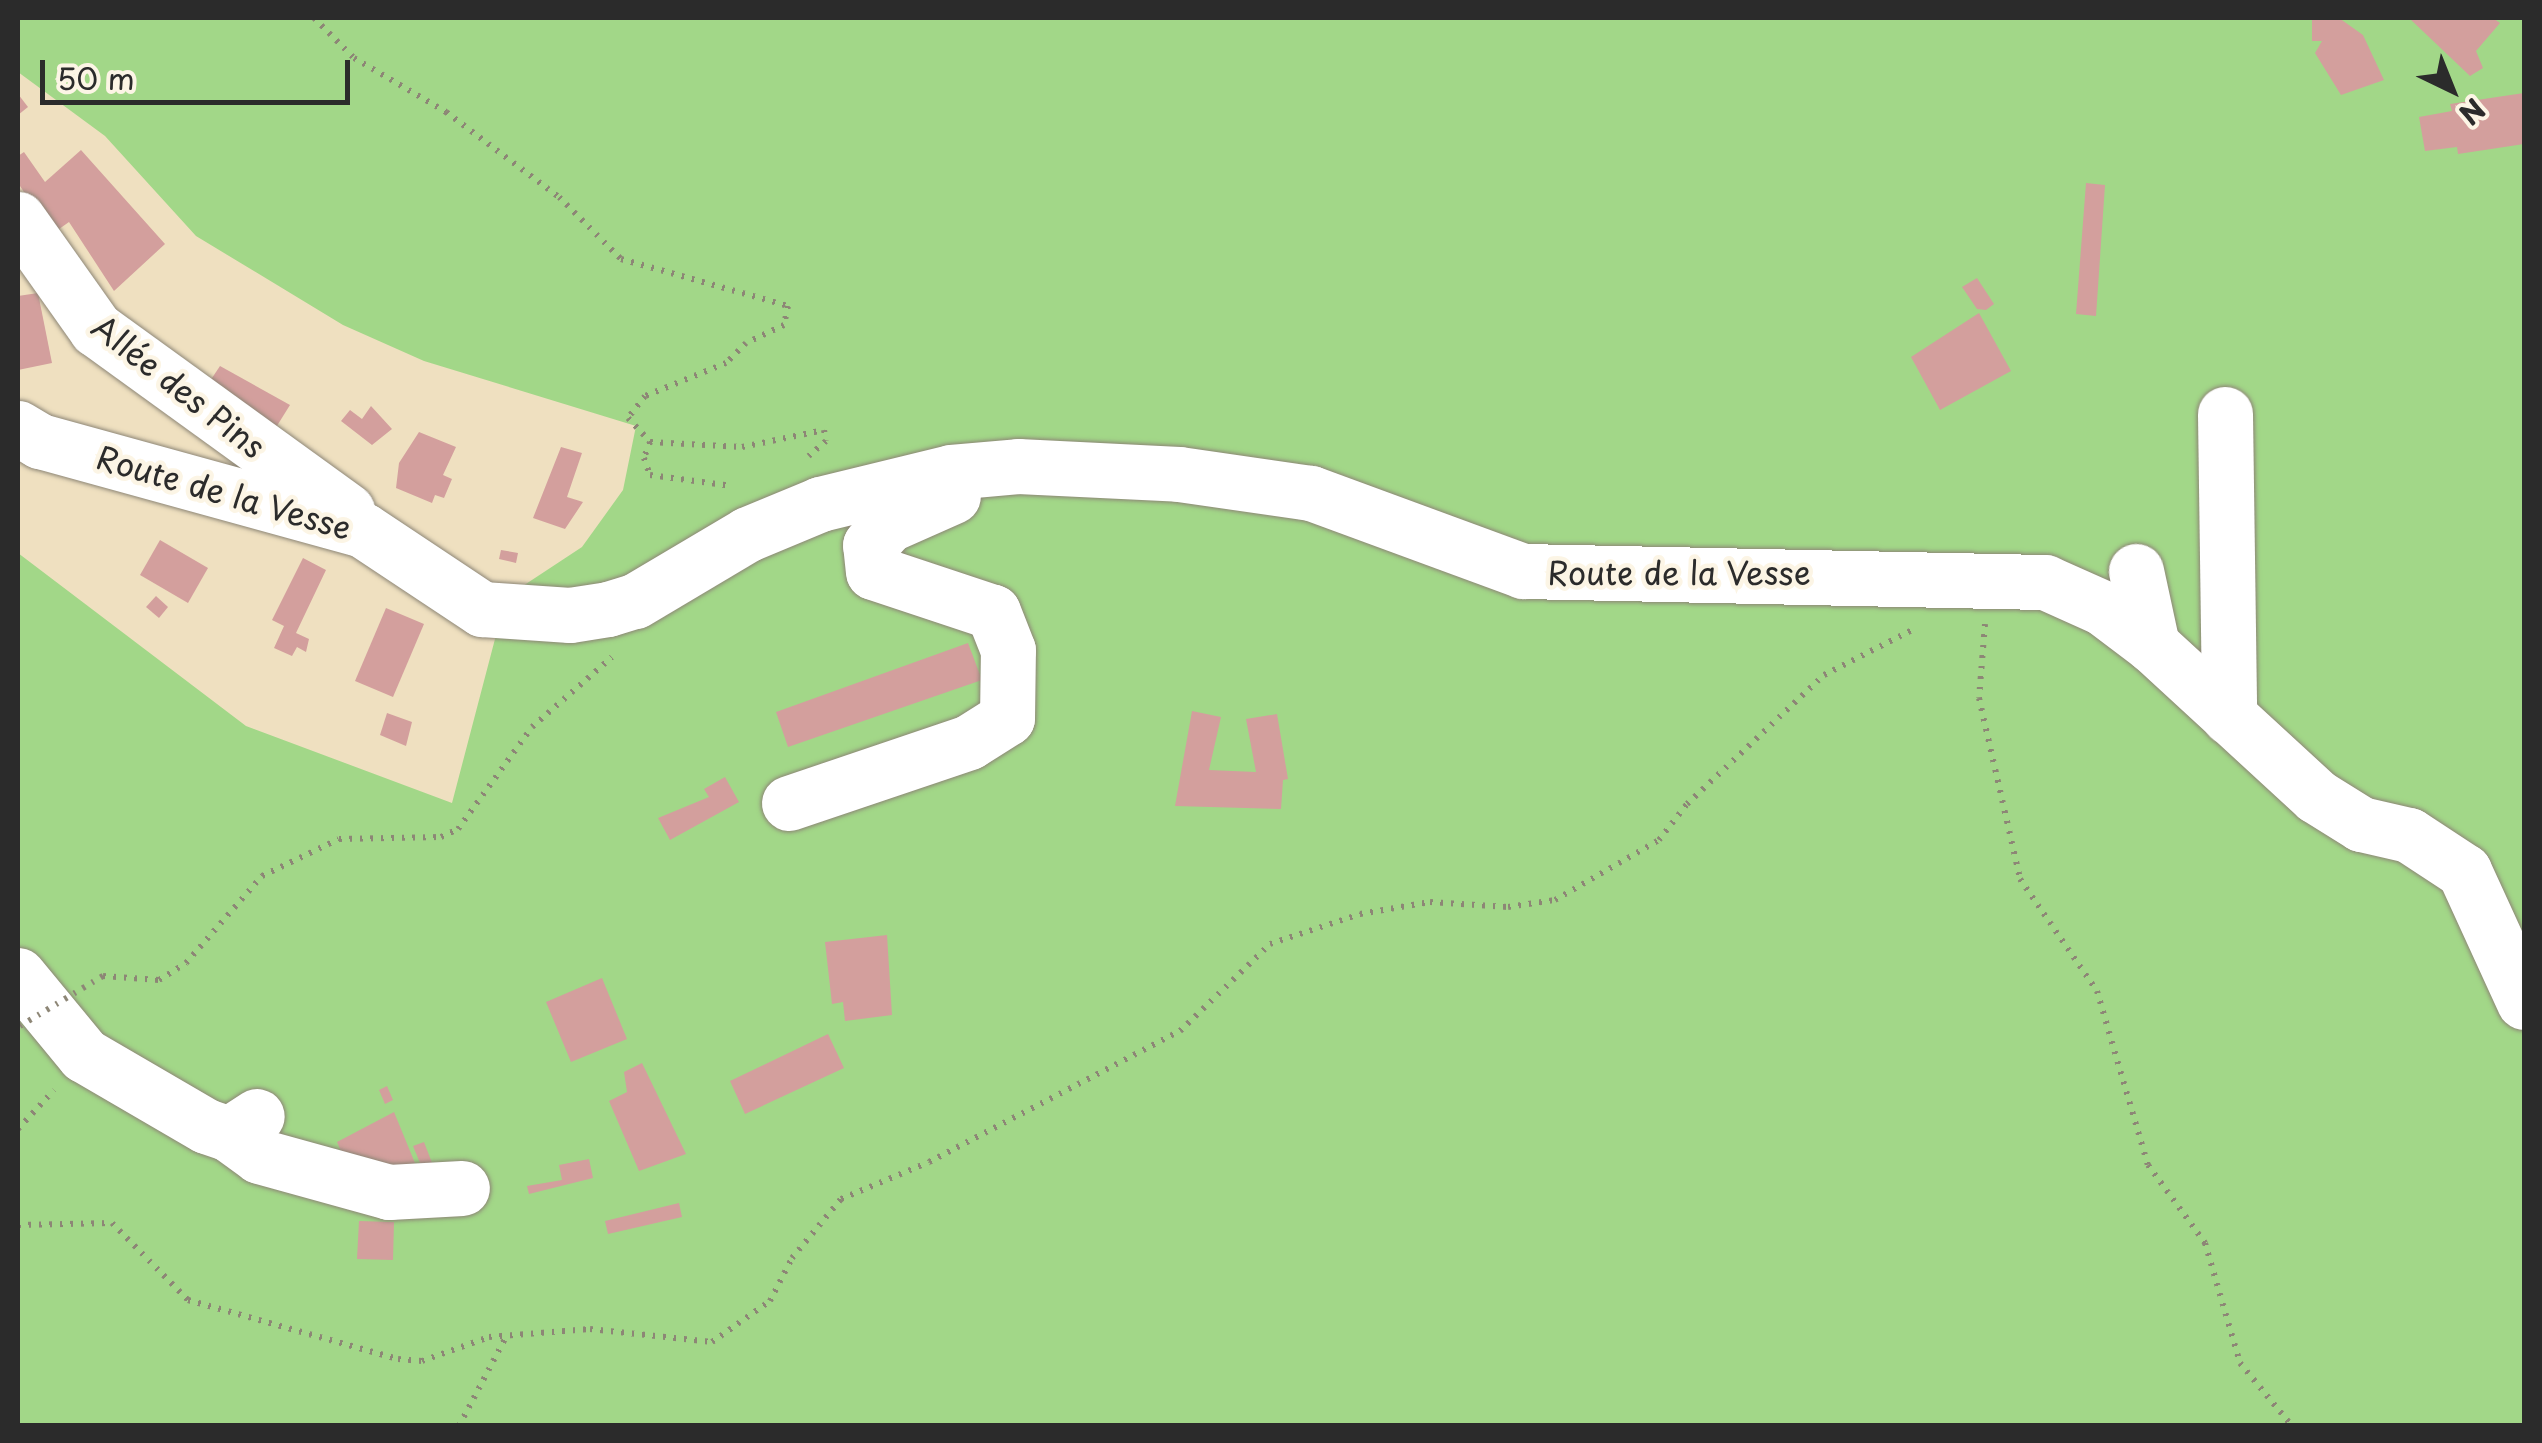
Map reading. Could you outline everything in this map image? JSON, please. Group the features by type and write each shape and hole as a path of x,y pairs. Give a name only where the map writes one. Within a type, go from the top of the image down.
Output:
{"street":[{"name":"Allée des Pins","path":"18,219 96,329 180,396 334,495 364,530"},
{"path":"2225,414 2229,717"},
{"name":"Route de la Vesse","path":"18,428 40,441 364,530 482,609 570,615 635,601 716,550 820,504 952,472 1018,466 1179,474 1311,492 1523,571 1988,576 2074,591 2152,645 2316,796 2360,824 2409,835 2464,871 2524,1002"},
{"path":"789,803 969,742 1007,718 1008,650 993,612 874,572 870,545 888,525 1018,466"},
{"path":"1488,592 1550,570"},
{"path":"2136,571 2152,645"},
{"path":"19,1000 84,1054 243,1125 259,1156 389,1192 462,1188"}],"path":[{"path":"314,18 354,58 446,112 559,197 621,259 788,306 784,325 746,343 726,363 634,407 630,425 650,442 742,447 824,430 826,442 804,461"},
{"path":"650,442 645,468 658,480 743,486"},
{"path":"1988,576 1979,698 2020,879 2097,990 2148,1166 2206,1243 2240,1363 2292,1426"},
{"path":"18,1225 112,1223 188,1300 398,1359 422,1361 507,1336 590,1329 712,1342 770,1301 792,1258 841,1199 930,1162 1180,1031 1270,944 1360,914 1430,902 1508,908 1555,900 1659,840 1687,804 1824,675 1925,621"},
{"path":"19,1000 103,976 159,980 186,963 262,876 339,839 440,837 458,830 532,727 618,650"},
{"path":"459,1426 507,1336"}],"green space":[{"path":"18,18 2524,18 2524,1425 18,1425 18,553 246,726 452,803 506,597 582,547 623,490 636,426 424,361 343,325 196,236 105,136 18,72"}],"building":[{"path":"2312,18 2339,18 2363,35 2384,80 2341,95 2315,53 2322,41 2312,41"},
{"path":"2409,18 2493,18 2500,23 2476,51 2483,68 2470,76"},
{"path":"2524,93 2524,144 2458,154 2457,147 2425,151 2419,117 2452,111 2450,104"},
{"path":"18,94 28,107 18,115"},
{"path":"81,150 165,244 114,291 69,222 52,234 18,183 18,156 24,152 45,182"},
{"path":"2086,183 2105,185 2096,316 2076,314"},
{"path":"1977,278 1994,304 1986,310 1977,309 1962,287"},
{"path":"38,293 52,363 18,370 18,296"},
{"path":"1979,313 2011,371 1940,410 1911,357"},
{"path":"220,366 290,405 275,429 210,381"},
{"path":"371,406 392,429 372,445 341,421 350,410 362,419"},
{"path":"419,432 456,447 443,475 452,479 444,498 435,495 432,503 396,488 399,463"},
{"path":"561,447 582,453 567,497 583,502 565,529 533,518"},
{"path":"160,540 208,568 188,603 140,575"},
{"path":"501,550 518,553 516,563 499,559"},
{"path":"303,558 326,570 296,633 309,639 306,652 297,647 292,656 274,648 284,626 272,620"},
{"path":"156,596 168,607 159,618 146,607"},
{"path":"386,608 424,624 393,697 355,681"},
{"path":"968,643 982,680 788,747 776,712"},
{"path":"1192,711 1221,717 1209,770 1256,772 1246,719 1277,714 1288,779 1283,780 1281,809 1175,806"},
{"path":"387,713 412,722 406,746 380,735"},
{"path":"725,777 739,802 670,840 658,818 709,797 704,789"},
{"path":"887,935 892,1015 845,1021 843,1002 832,1004 825,942"},
{"path":"602,978 627,1039 571,1062 546,1002"},
{"path":"828,1034 844,1068 745,1114 730,1081"},
{"path":"642,1063 686,1154 639,1171 609,1101 627,1092 624,1072"},
{"path":"387,1086 393,1100 385,1104 379,1090"},
{"path":"394,1112 417,1168 349,1170 337,1142"},
{"path":"424,1142 434,1168 425,1175 413,1146"},
{"path":"589,1159 593,1178 529,1194 527,1186 562,1180 559,1165"},
{"path":"679,1203 682,1217 608,1234 605,1221"},
{"path":"359,1221 394,1222 393,1260 357,1259"}]}
